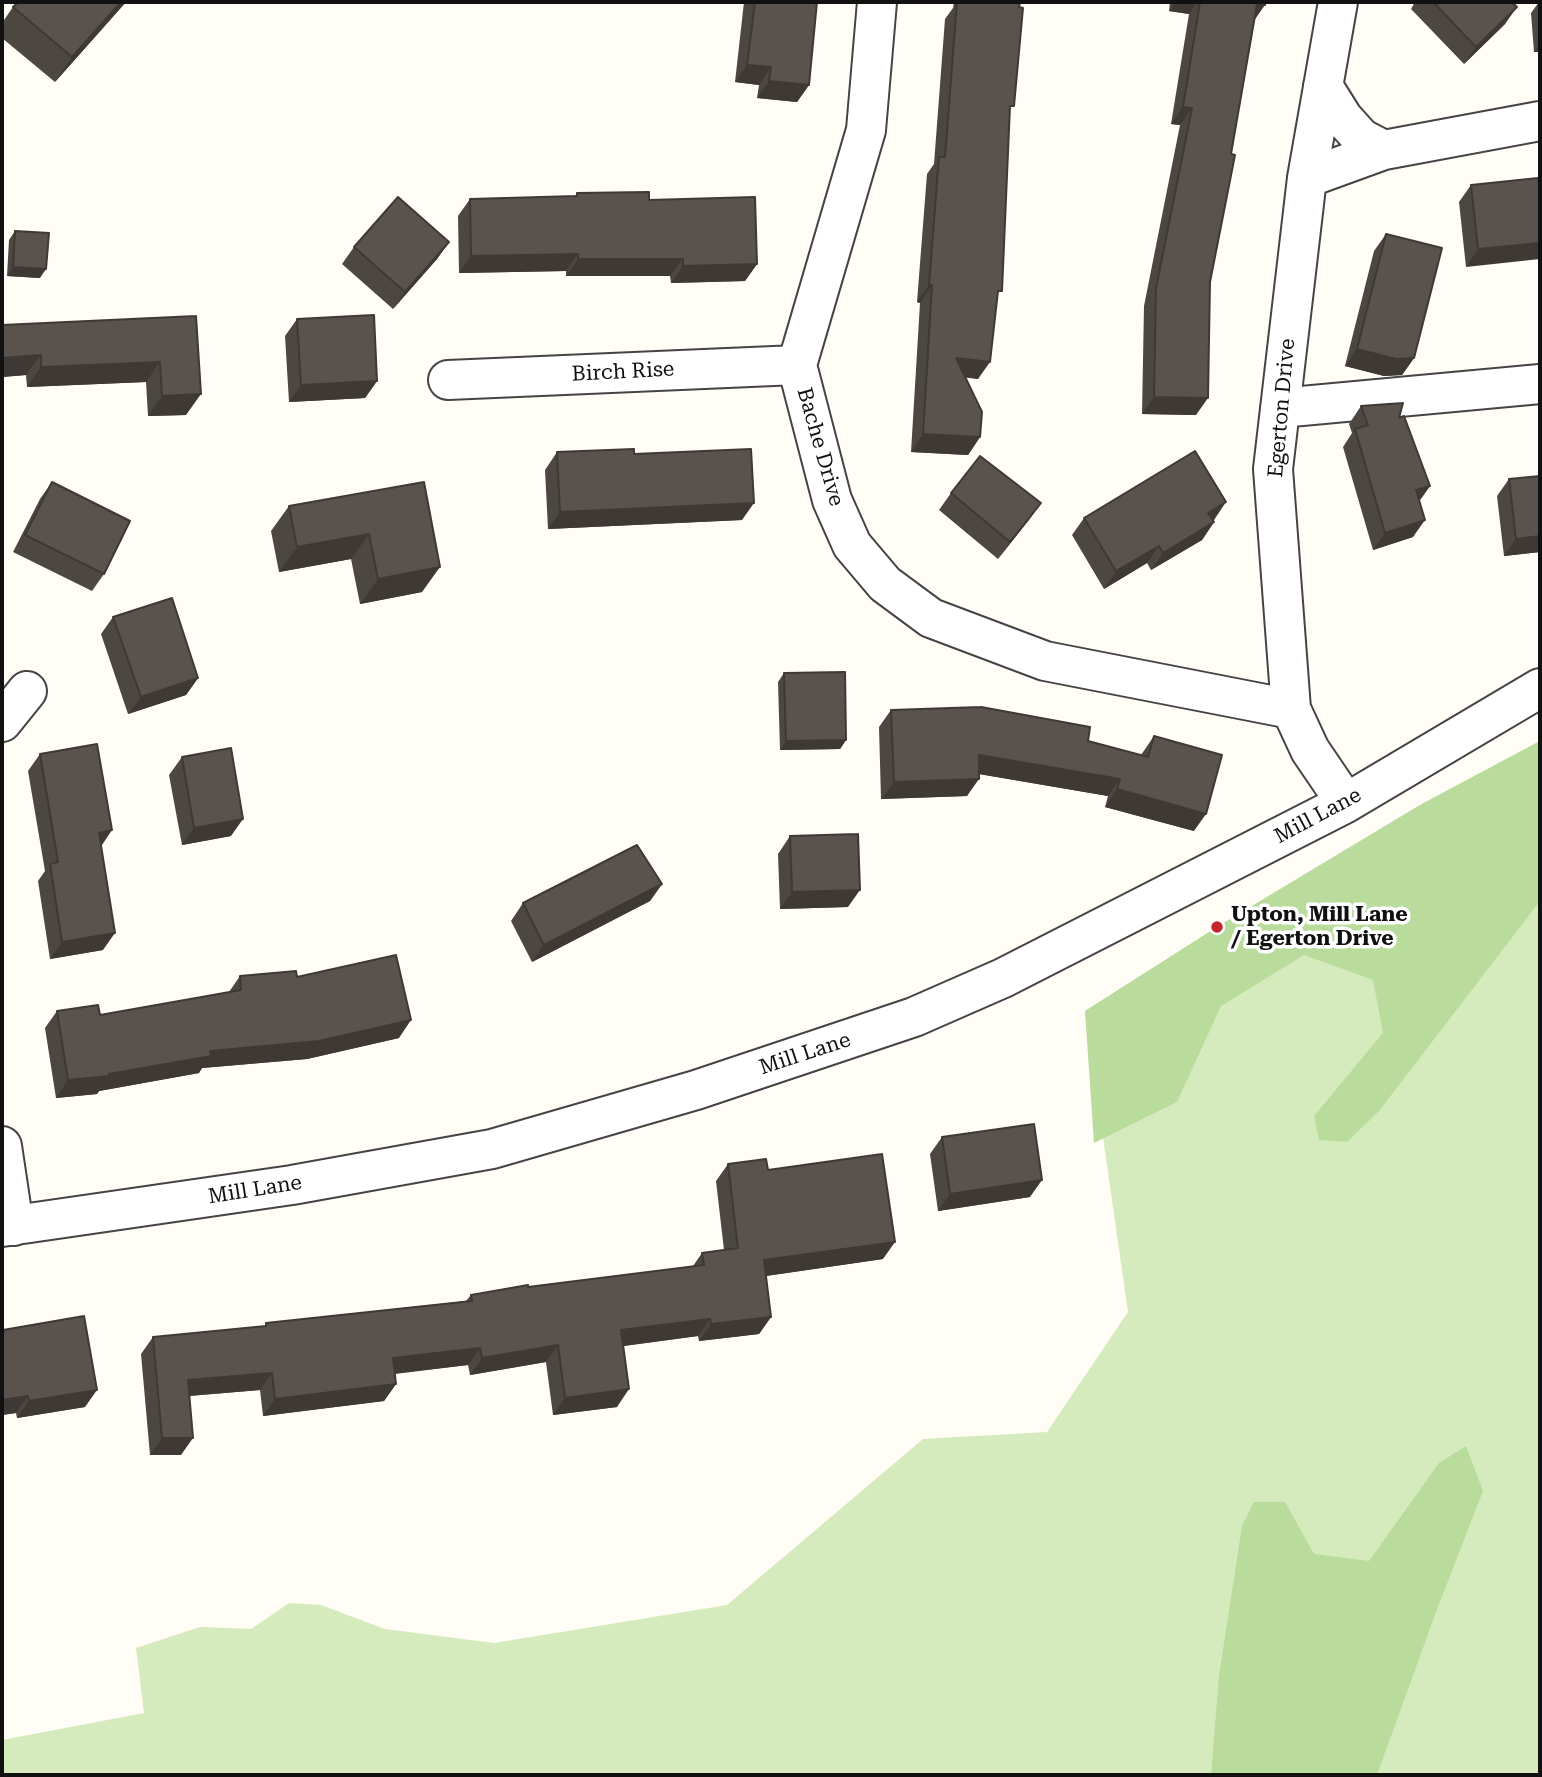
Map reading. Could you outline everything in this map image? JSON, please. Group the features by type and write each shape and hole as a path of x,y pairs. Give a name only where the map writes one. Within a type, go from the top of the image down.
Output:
{"street":[{"name":"Bache Drive","path":"877,2 866,131 797,365 832,500 852,545 885,584 931,618 1045,661 1291,709"},
{"name":"Egerton Drive","path":"1338,2 1307,178 1273,469 1291,709 1310,750 1346,803"},
{"path":"1323,86 1343,118 1361,138 1384,150"},
{"path":"1307,178 1384,150 1540,121"},
{"name":"Birch Rise","path":"448,380 797,365"},
{"path":"1280,408 1540,384"},
{"name":"Mill Lane","path":"8,1226 292,1185 492,1149 696,1090 914,1017 1003,978 1346,803 1540,688"},
{"path":"2,722 27,691"},
{"path":"2,1146 8,1226"}],"green space":[{"path":"1540,741 1540,1775 2,1775 2,1740 144,1713 136,1648 200,1627 251,1629 289,1603 321,1605 385,1629 494,1643 727,1605 923,1439 1047,1432 1128,1312 1085,1011 1217,927 1420,805"},
{"path":"1540,741 1540,901 1379,1111 1347,1142 1319,1140 1314,1116 1383,1033 1373,980 1304,955 1221,1006 1177,1102 1094,1143 1085,1011 1217,927 1420,805"},
{"path":"1466,1446 1483,1491 1377,1775 1211,1775 1219,1676 1242,1526 1254,1502 1285,1502 1314,1554 1369,1561 1439,1463"}],"building":[{"path":"18,2 121,2 72,57 13,7"},
{"path":"755,2 817,2 809,85 769,81 771,67 747,65"},
{"path":"957,2 1020,2 1019,7 1023,8 1014,106 1010,106 1002,291 998,291 990,362 956,358 982,412 980,437 923,434 932,285 929,285 939,157 945,157"},
{"path":"1200,2 1265,2 1265,5 1257,4 1231,154 1235,155 1210,282 1208,398 1154,397 1156,288 1192,108 1183,107"},
{"path":"1433,2 1512,2 1517,7 1476,47"},
{"path":"1538,178 1540,243 1478,249 1471,185"},
{"path":"649,192 649,200 755,197 757,264 683,266 683,259 578,259 578,254 471,256 470,199"},
{"path":"398,197 449,242 405,292 354,247"},
{"path":"15,231 49,233 46,269 13,267"},
{"path":"1386,234 1442,248 1414,358 1396,359 1357,349"},
{"path":"374,315 377,381 301,385 297,319"},
{"path":"196,316 201,394 162,396 160,362 41,367 41,355 2,358 2,325"},
{"path":"1403,403 1399,418 1404,416 1430,486 1416,490 1425,520 1385,533 1355,429 1368,425 1361,406"},
{"path":"634,449 634,454 751,449 754,503 560,512 557,452"},
{"path":"1195,451 1226,502 1208,513 1214,522 1163,553 1159,546 1116,571 1084,518"},
{"path":"980,456 1041,503 1010,542 951,493"},
{"path":"1540,476 1540,536 1516,539 1509,479"},
{"path":"52,482 130,521 104,574 25,535"},
{"path":"424,482 440,567 378,579 369,534 297,547 289,506"},
{"path":"172,598 198,678 141,697 113,617"},
{"path":"845,672 846,740 786,741 784,673"},
{"path":"981,707 1090,727 1088,741 1148,757 1154,736 1222,755 1206,814 1117,789 1120,779 979,755 979,779 894,782 891,710"},
{"path":"97,744 112,830 99,833 115,933 62,942 50,864 58,862 40,754"},
{"path":"231,748 243,819 194,828 182,757"},
{"path":"858,834 860,890 792,892 790,836"},
{"path":"637,845 662,884 544,945 523,903"},
{"path":"396,955 411,1020 319,1041 210,1051 211,1056 109,1076 68,1080 57,1011 98,1005 100,1015 241,990 240,976 296,971 297,977"},
{"path":"1034,1124 1042,1180 950,1194 942,1137"},
{"path":"882,1154 895,1242 764,1260 771,1317 711,1324 710,1319 621,1330 629,1389 565,1398 558,1345 482,1358 480,1348 393,1358 396,1384 275,1399 272,1373 188,1380 193,1438 162,1438 153,1337 472,1301 471,1295 528,1285 704,1265 702,1253 738,1248 728,1164 766,1159 768,1170"},
{"path":"84,1316 97,1390 29,1401 28,1396 2,1400 3,1330"}],"place":[{"name":"Upton, Mill Lane / Egerton Drive","path":"1217,927"}]}
